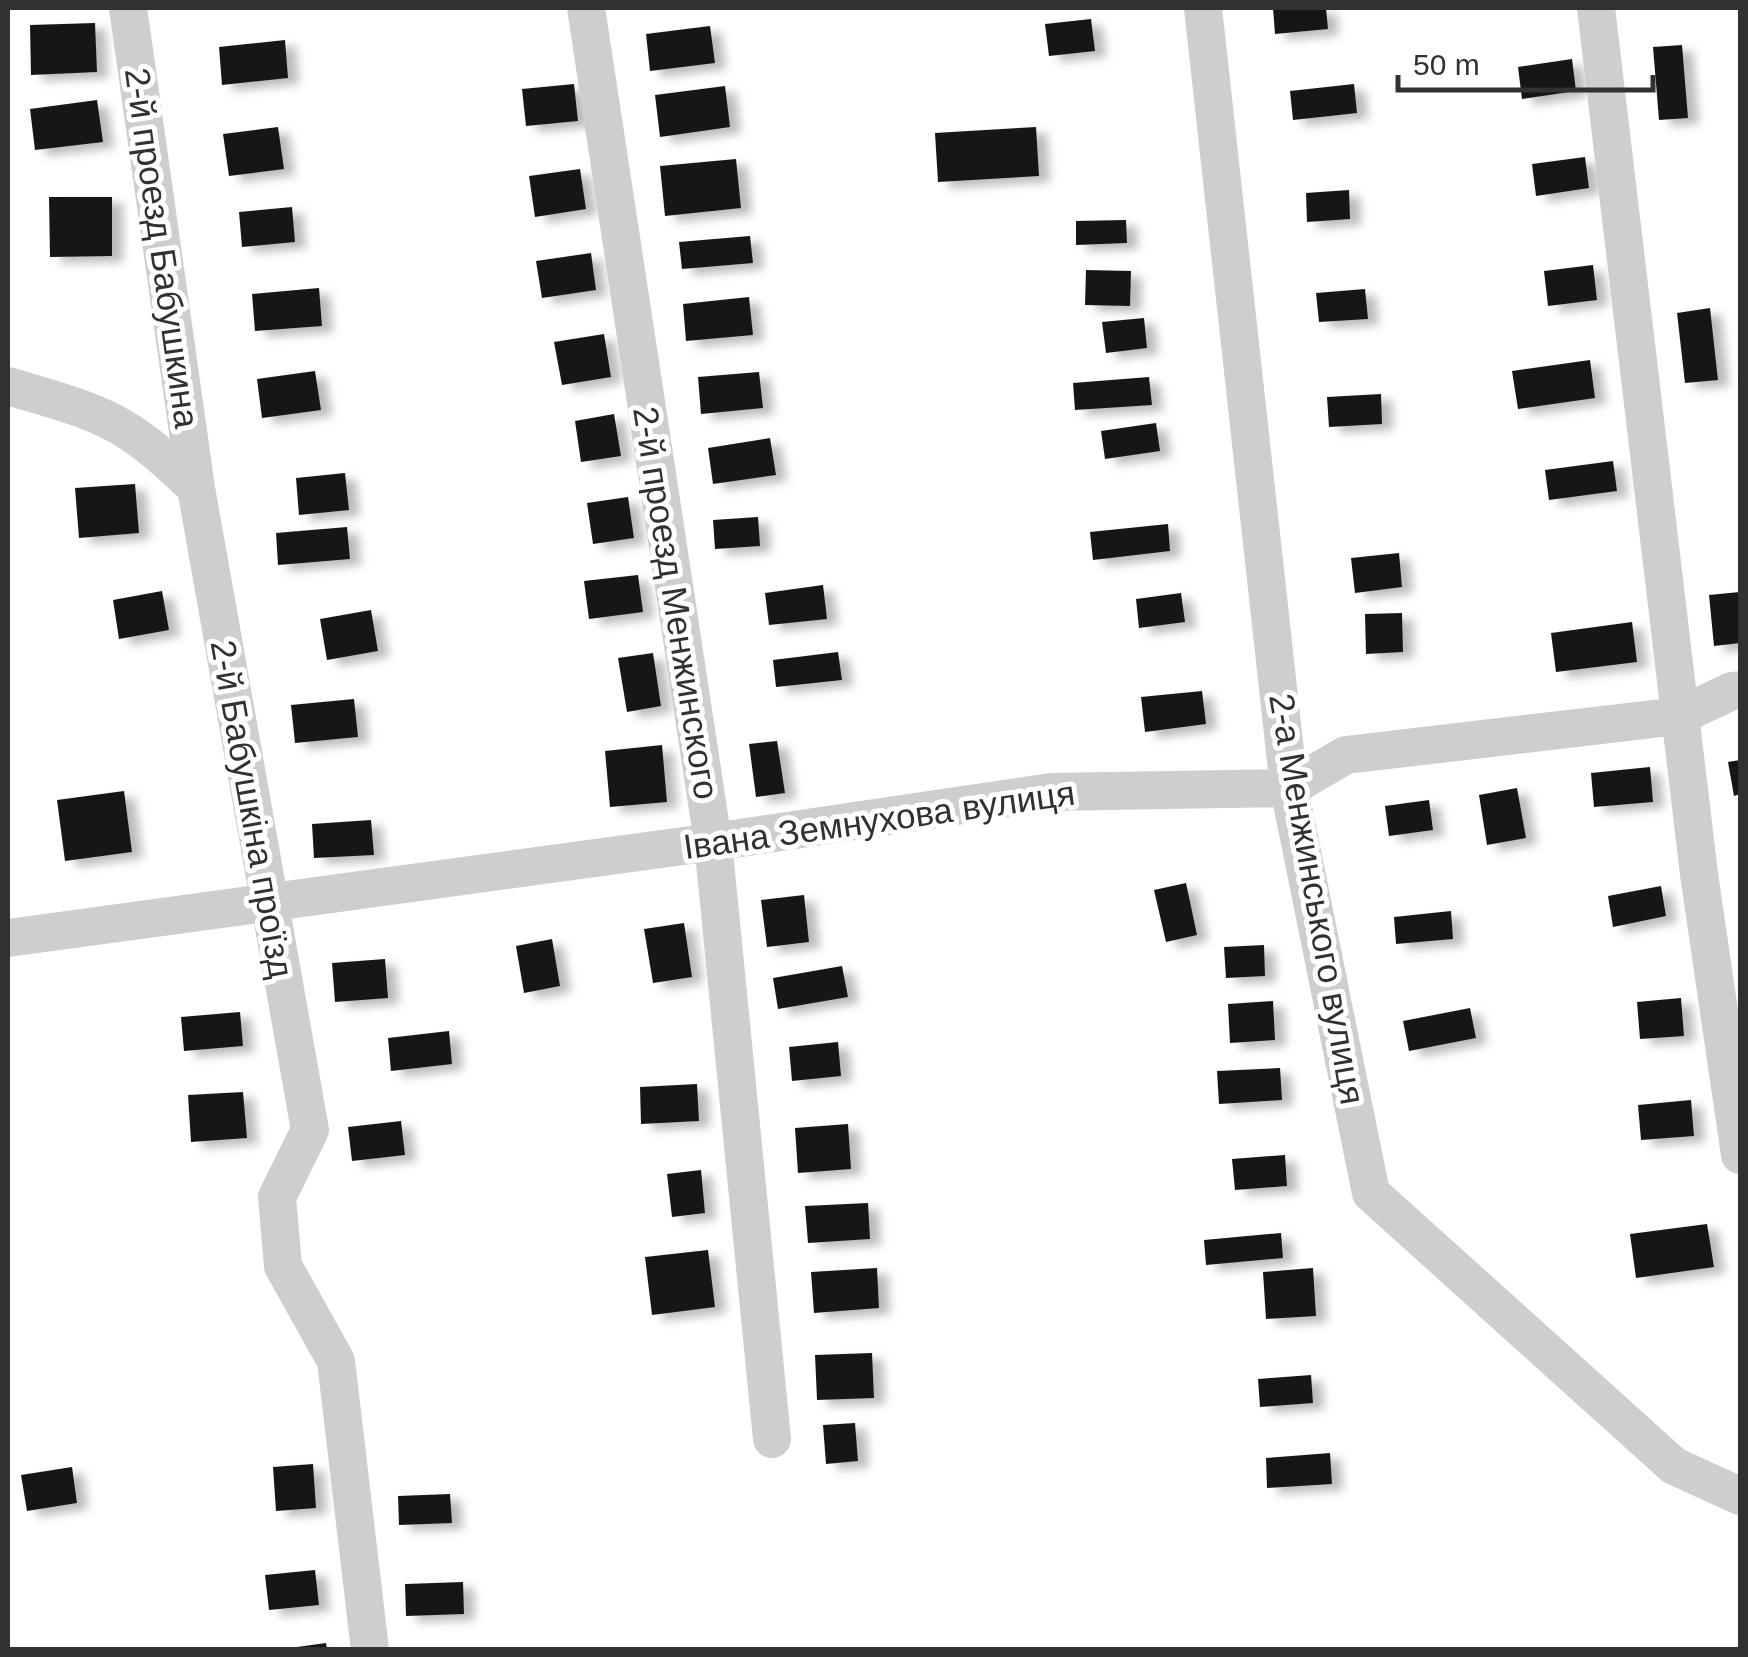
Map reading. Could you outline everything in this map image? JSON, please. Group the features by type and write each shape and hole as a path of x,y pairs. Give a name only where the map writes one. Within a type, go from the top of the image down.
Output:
{"street":[{"name":"2-й проезд Бабушкина","path":"128,8 196,488"},
{"name":"2-й проезд Менжинского","path":"586,8 713,842 772,1439"},
{"name":"2-а Менжинського вулиця","path":"1203,8 1289,788 1372,1193 1674,1466 1740,1496"},
{"path":"1596,8 1679,716 1740,1155"},
{"path":"8,386 66,404 127,430 196,488"},
{"name":"2-й Бабушкіна проїзд","path":"196,488 310,1130 277,1197 283,1266 336,1360 370,1650"},
{"name":"Івана Земнухова вулиця","path":"8,938 1051,792 1289,788 1346,755 1679,716 1732,690 1740,690"}],"building":[{"path":"1273,8 1326,8 1328,29 1275,34"},
{"path":"1091,19 1095,51 1049,56 1045,24"},
{"path":"95,23 97,72 31,75 30,25"},
{"path":"710,26 715,63 650,71 646,34"},
{"path":"285,40 288,78 222,85 219,47"},
{"path":"1682,45 1688,118 1659,120 1653,47"},
{"path":"1572,59 1576,91 1522,99 1518,67"},
{"path":"574,84 578,121 526,126 522,89"},
{"path":"1354,84 1357,113 1293,120 1290,91"},
{"path":"725,86 730,127 660,137 655,95"},
{"path":"97,100 103,142 35,150 30,109"},
{"path":"278,127 284,169 229,176 223,134"},
{"path":"1036,127 1039,176 938,182 935,133"},
{"path":"1585,157 1589,188 1536,196 1532,164"},
{"path":"736,159 741,208 665,216 660,166"},
{"path":"580,169 586,209 535,217 529,176"},
{"path":"1349,190 1350,219 1307,222 1306,193"},
{"path":"49,197 112,197 112,256 50,257"},
{"path":"292,207 295,242 242,247 239,212"},
{"path":"1126,220 1127,243 1076,245 1076,221"},
{"path":"750,236 753,263 682,269 679,242"},
{"path":"591,253 596,290 542,298 536,261"},
{"path":"1593,265 1597,300 1548,306 1544,271"},
{"path":"1086,270 1131,271 1130,306 1085,305"},
{"path":"319,288 322,326 255,331 252,294"},
{"path":"1365,289 1368,319 1319,322 1316,293"},
{"path":"749,297 753,335 686,341 683,304"},
{"path":"1710,308 1718,380 1685,383 1677,313"},
{"path":"1144,318 1147,348 1106,353 1102,322"},
{"path":"604,334 611,377 562,385 554,342"},
{"path":"1590,360 1595,398 1518,409 1512,371"},
{"path":"315,371 321,410 262,418 257,379"},
{"path":"759,372 763,408 701,414 698,377"},
{"path":"1149,377 1152,405 1075,410 1073,383"},
{"path":"1381,394 1382,424 1329,427 1327,397"},
{"path":"614,414 621,456 581,462 575,421"},
{"path":"1156,423 1160,451 1105,459 1101,431"},
{"path":"770,438 776,475 713,484 708,448"},
{"path":"1613,461 1617,491 1549,500 1545,470"},
{"path":"345,473 349,510 299,515 296,478"},
{"path":"135,484 139,533 79,538 75,488"},
{"path":"628,497 634,538 593,544 587,503"},
{"path":"758,517 760,546 715,549 713,520"},
{"path":"1168,524 1170,551 1093,560 1090,532"},
{"path":"347,527 350,559 278,565 276,533"},
{"path":"1399,553 1402,587 1355,593 1351,558"},
{"path":"638,575 643,612 589,619 584,581"},
{"path":"823,585 827,619 769,625 765,593"},
{"path":"162,591 169,630 119,639 113,600"},
{"path":"1740,592 1740,643 1714,646 1709,595"},
{"path":"1181,593 1185,622 1139,628 1136,599"},
{"path":"371,610 378,651 327,660 320,619"},
{"path":"1402,613 1403,652 1366,654 1365,614"},
{"path":"1632,622 1637,662 1556,672 1551,633"},
{"path":"838,652 842,680 776,687 773,660"},
{"path":"653,653 661,706 627,712 618,658"},
{"path":"1202,691 1206,724 1145,732 1141,697"},
{"path":"354,699 358,737 295,743 291,705"},
{"path":"777,741 785,793 756,797 749,744"},
{"path":"662,745 667,802 610,807 605,751"},
{"path":"1740,760 1740,794 1734,796 1728,762"},
{"path":"1650,767 1653,802 1594,807 1591,773"},
{"path":"1517,788 1526,838 1487,845 1479,795"},
{"path":"124,791 132,852 65,861 57,800"},
{"path":"1429,800 1433,830 1389,836 1385,806"},
{"path":"371,820 374,855 314,858 312,824"},
{"path":"1186,883 1197,935 1166,942 1154,890"},
{"path":"1661,886 1666,916 1613,927 1608,896"},
{"path":"804,895 809,942 767,947 761,900"},
{"path":"1451,911 1453,939 1396,944 1394,917"},
{"path":"684,923 692,977 653,983 644,929"},
{"path":"552,939 560,986 524,993 516,946"},
{"path":"1264,945 1265,976 1226,978 1224,947"},
{"path":"385,959 388,998 335,1002 332,963"},
{"path":"842,966 848,997 778,1009 773,978"},
{"path":"1681,998 1684,1036 1640,1039 1637,1002"},
{"path":"1273,1001 1275,1040 1230,1043 1228,1004"},
{"path":"1470,1008 1476,1038 1409,1051 1403,1021"},
{"path":"240,1012 243,1046 184,1051 181,1017"},
{"path":"449,1031 452,1064 391,1071 388,1038"},
{"path":"838,1042 841,1076 792,1081 789,1047"},
{"path":"1280,1068 1282,1100 1219,1104 1217,1071"},
{"path":"697,1084 699,1121 641,1124 640,1087"},
{"path":"243,1092 247,1138 191,1142 188,1095"},
{"path":"1691,1100 1694,1136 1641,1140 1638,1105"},
{"path":"401,1121 405,1155 352,1161 348,1127"},
{"path":"848,1124 851,1169 798,1173 795,1128"},
{"path":"1285,1155 1287,1186 1235,1190 1232,1159"},
{"path":"701,1170 705,1213 672,1217 667,1174"},
{"path":"868,1203 870,1239 808,1243 805,1206"},
{"path":"1707,1224 1714,1267 1636,1278 1630,1234"},
{"path":"1281,1233 1283,1258 1206,1265 1204,1240"},
{"path":"708,1250 715,1307 652,1315 645,1257"},
{"path":"877,1268 879,1308 814,1313 811,1272"},
{"path":"1313,1268 1316,1316 1266,1319 1263,1272"},
{"path":"872,1353 874,1398 817,1400 815,1355"},
{"path":"1311,1375 1313,1403 1260,1407 1258,1379"},
{"path":"855,1423 858,1461 826,1464 823,1425"},
{"path":"1330,1453 1332,1484 1267,1488 1266,1458"},
{"path":"313,1464 316,1508 276,1511 273,1467"},
{"path":"72,1467 77,1503 27,1511 21,1475"},
{"path":"450,1494 452,1523 399,1525 398,1496"},
{"path":"315,1570 319,1605 269,1610 265,1575"},
{"path":"463,1582 464,1614 406,1616 405,1584"},
{"path":"326,1643 327,1650 297,1650 297,1647"}]}
